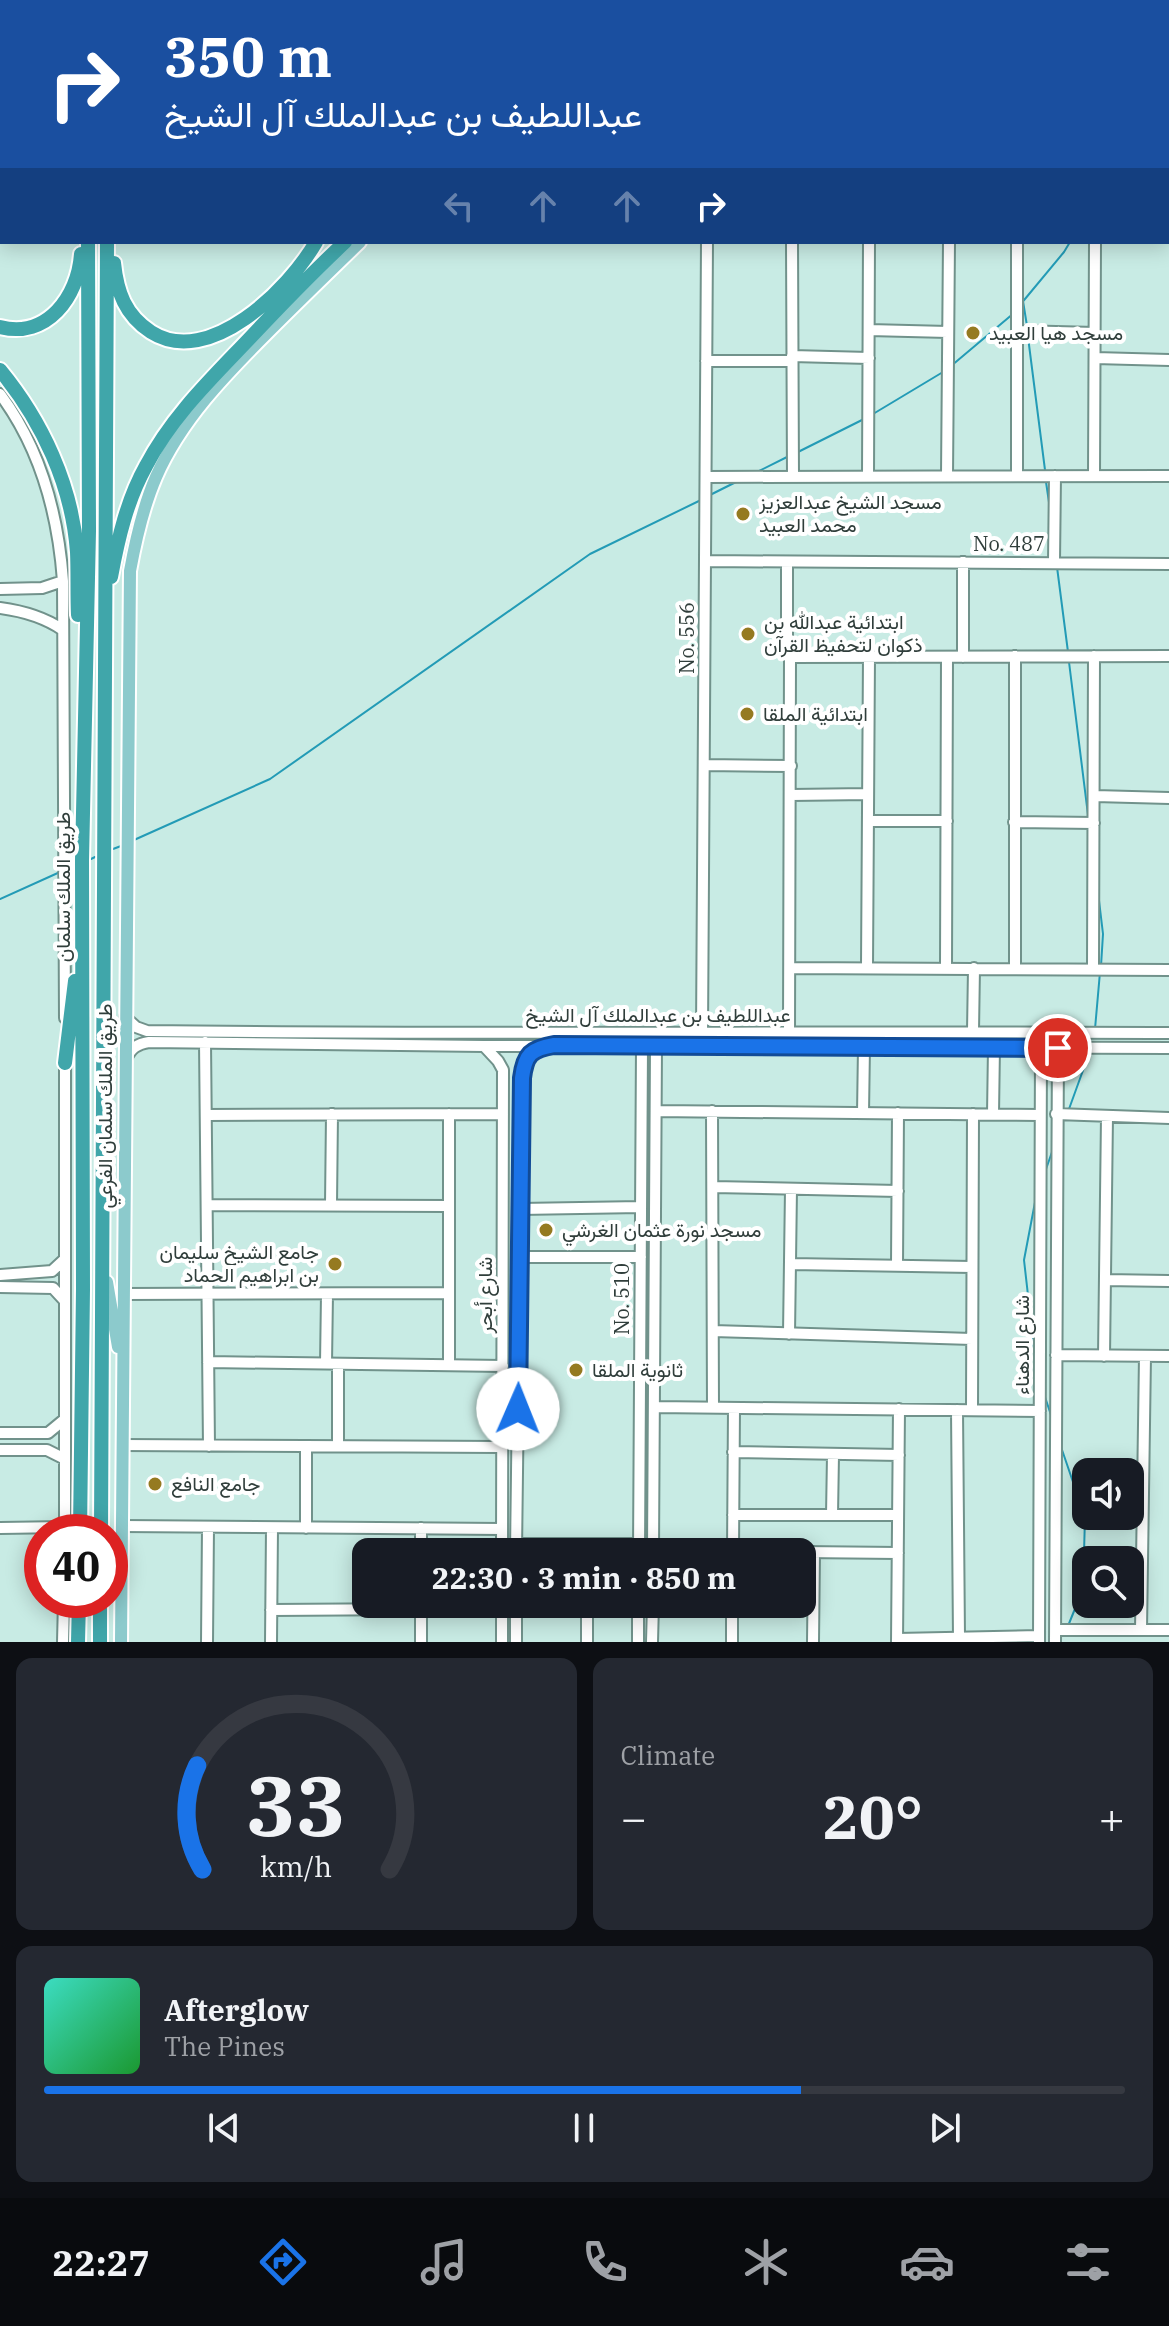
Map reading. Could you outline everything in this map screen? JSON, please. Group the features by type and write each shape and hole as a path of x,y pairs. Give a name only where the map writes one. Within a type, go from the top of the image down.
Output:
{"highway":[{"path":"0,327 26,327 57,314 73,291 80,267 82,244"},
{"name":"طريق الملك سلمان","path":"70,1514 83,1289 82,860 89,531 88,244"},
{"path":"109,244 120,296 129,313 159,337 177,341 202,340 235,325 282,287 315,244"},
{"name":"طريق الملك سلمان","path":"101,1514 109,244"},
{"path":"105,608 129,504 144,468 163,436 213,376 343,244"},
{"path":"0,370 32,415 57,464 71,514 77,550 82,860"},
{"path":"65,1063 83,913"},
{"path":"77,1642 78,1618"},
{"path":"100,1618 100,1642"}],"main road":[{"name":"طريق الملك سلمان الفرعي","path":"122,1514 130,571 140,520 157,475 183,428 200,404 252,348 358,244"},
{"path":"103,1263 123,1378"},
{"path":"74,1618 77,1642"},
{"name":"طريق الملك سلمان الفرعي","path":"121,1618 121,1642"}],"street":[{"name":"No. 556","path":"702,1034 707,244"},
{"path":"792,244 793,476"},
{"path":"868,476 869,244"},
{"path":"947,476 949,244"},
{"path":"1017,244 1017,476"},
{"path":"1094,476 1095,244"},
{"path":"869,330 948,332"},
{"path":"1017,331 1095,333"},
{"path":"706,361 869,358"},
{"path":"1095,358 1169,360"},
{"name":"طريق الملك سلمان الفرعي","path":"0,394 34,451 45,479 61,548 65,1459 68,1514"},
{"path":"1054,562 1055,476"},
{"path":"706,477 1169,476"},
{"name":"No. 487","path":"705,561 1169,564"},
{"path":"787,562 791,766 789,1034"},
{"path":"963,562 963,657"},
{"path":"0,589 42,588 63,581"},
{"path":"0,608 21,610 63,630"},
{"path":"867,967 869,656"},
{"path":"1015,656 1015,968"},
{"path":"1093,968 1094,656"},
{"path":"790,657 1169,656"},
{"path":"946,968 947,657"},
{"path":"704,765 791,766"},
{"path":"791,795 868,794"},
{"path":"1095,796 1169,798"},
{"path":"868,821 947,821"},
{"path":"1014,822 1094,823"},
{"path":"791,968 1169,970"},
{"path":"973,1031 974,968"},
{"path":"125,1017 148,1036 129,1051 125,1061"},
{"path":"922,1031 922,1047"},
{"name":"عبداللطيف بن عبدالملك آل الشيخ","path":"148,1036 922,1031 1169,1033"},
{"path":"1098,1033 1098,1047"},
{"name":"عبداللطيف بن عبدالملك آل الشيخ","path":"148,1036 205,1042 484,1046 1169,1048"},
{"path":"205,1042 209,1446"},
{"path":"522,1078 525,1060 536,1048 554,1045"},
{"name":"شارع أبحر","path":"484,1046 503,1070 502,1538"},
{"name":"No. 510","path":"639,1538 642,1046"},
{"name":"No. 510","path":"653,1538 656,1046"},
{"path":"863,1113 864,1047"},
{"path":"993,1114 994,1047"},
{"name":"شارع الدهناء","path":"1039,1639 1041,1048"},
{"name":"شارع الدهناء","path":"1055,1636 1058,1048"},
{"path":"642,1059 648,1051 656,1058"},
{"path":"1041,1062 1048,1053 1058,1060"},
{"path":"503,1081 510,1070 519,1072 522,1078"},
{"name":"شارع أبحر","path":"516,1538 522,1078"},
{"path":"656,1111 1040,1115"},
{"path":"712,1111 713,1408"},
{"path":"897,1265 898,1113"},
{"path":"331,1204 332,1114"},
{"path":"449,1114 449,1365"},
{"path":"206,1115 503,1114"},
{"path":"972,1410 973,1114"},
{"path":"1056,1114 1169,1118"},
{"path":"1104,1356 1107,1116"},
{"path":"713,1187 898,1191"},
{"path":"789,1334 791,1189"},
{"path":"207,1205 449,1206"},
{"path":"520,1209 641,1207"},
{"path":"520,1257 641,1257"},
{"path":"0,1275 52,1271 65,1259"},
{"path":"791,1264 972,1267"},
{"path":"1105,1280 1169,1281"},
{"path":"0,1287 53,1288 65,1301"},
{"path":"124,1294 448,1293"},
{"path":"326,1363 327,1294"},
{"path":"713,1331 972,1339"},
{"path":"1056,1355 1169,1356"},
{"path":"1141,1630 1145,1356"},
{"path":"208,1362 503,1366"},
{"path":"338,1364 338,1446"},
{"path":"640,1408 972,1410 1056,1417"},
{"path":"733,1538 734,1408"},
{"path":"899,1409 897,1640 959,1637 1039,1639"},
{"path":"957,1410 959,1637"},
{"path":"0,1433 48,1433 65,1419"},
{"path":"122,1445 502,1447"},
{"path":"306,1446 306,1528"},
{"path":"0,1450 47,1450 65,1459"},
{"path":"733,1452 899,1455"},
{"path":"832,1515 833,1455"},
{"path":"733,1515 898,1515"},
{"path":"128,1526 502,1529"},
{"path":"207,1642 208,1527"},
{"path":"0,1528 24,1529"},
{"path":"271,1642 272,1528"},
{"path":"421,1528 421,1538"},
{"path":"816,1552 898,1553"},
{"path":"271,1610 352,1608"},
{"path":"63,1642 64,1618"},
{"path":"421,1618 421,1642"},
{"path":"502,1618 502,1642"},
{"path":"516,1618 516,1642"},
{"path":"587,1618 587,1642"},
{"path":"638,1618 638,1642"},
{"path":"652,1642 653,1618"},
{"path":"732,1618 732,1642"},
{"path":"812,1618 813,1642"},
{"path":"1055,1636 1169,1630"}],"waterway":[{"path":"1020,305 1069,244"},
{"path":"1023,301 1027,326"},
{"path":"951,366 1014,313"},
{"path":"1028,337 1045,470"},
{"path":"873,414 943,372"},
{"path":"798,452 864,419"},
{"path":"755,473 789,456"},
{"path":"708,496 738,481"},
{"path":"1046,482 1050,509"},
{"path":"134,840 270,779 590,554 703,499"},
{"path":"1057,567 1068,652"},
{"path":"1069,662 1088,815"},
{"path":"113,849 121,846"},
{"path":"91,859 95,857"},
{"path":"0,899 60,872"},
{"path":"1098,892 1103,934 1101,966"},
{"path":"1095,1029 1100,972"},
{"path":"1069,1109 1090,1051"},
{"path":"1045,1172 1052,1152"},
{"path":"1035,1357 1024,1260 1036,1197"},
{"path":"1044,1394 1051,1415"},
{"path":"1060,1444 1085,1517 1083,1589 1068,1626"}],"place":[{"name":"مسجد هيا العبيد","path":"973,333"},
{"name":"مسجد الشيخ عبدالعزيز محمد العبيد","path":"743,514"},
{"name":"ابتدائية عبدالله بن ذكوان لتحفيظ القرآن","path":"748,634"},
{"name":"ابتدائية الملقا","path":"747,714"},
{"name":"مسجد نورة عثمان الغرشي","path":"546,1230"},
{"name":"جامع الشيخ سليمان بن ابراهيم الحماد","path":"335,1264"},
{"name":"ثانوية الملقا","path":"576,1370"},
{"name":"جامع النافع","path":"155,1484"}],"route":[{"path":"518,1409 522,1078 525,1060 536,1048 554,1045 1058,1048"}]}
